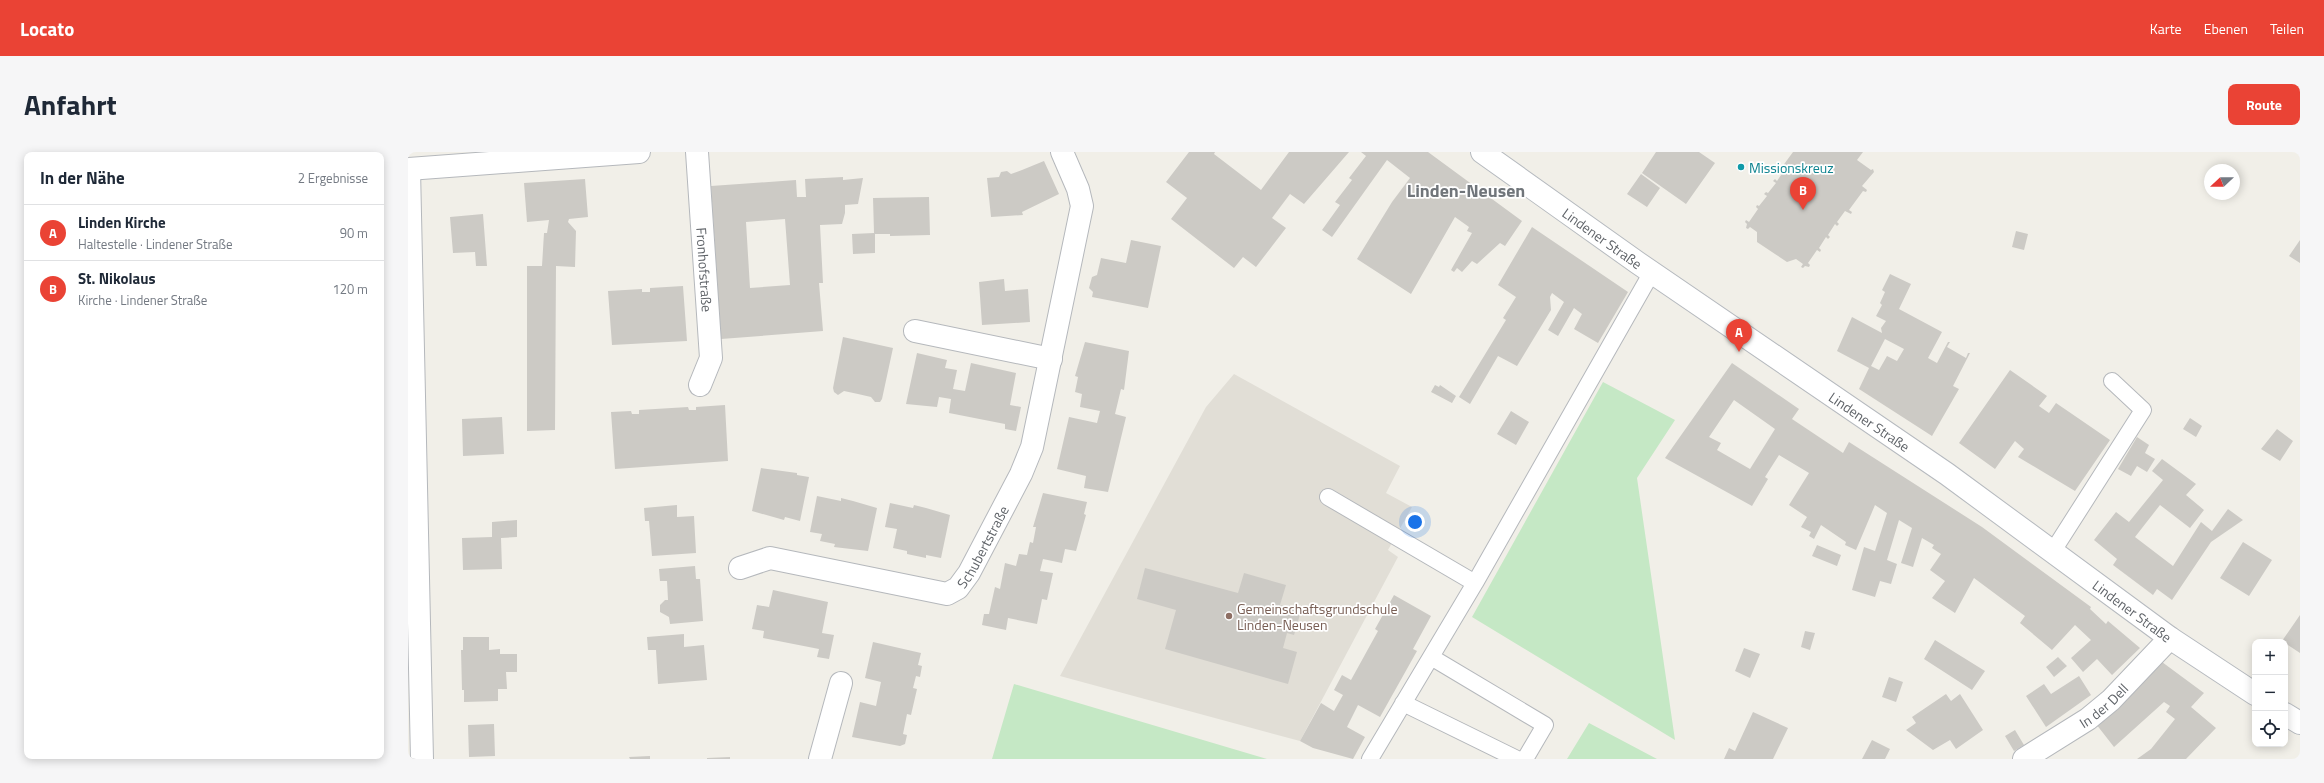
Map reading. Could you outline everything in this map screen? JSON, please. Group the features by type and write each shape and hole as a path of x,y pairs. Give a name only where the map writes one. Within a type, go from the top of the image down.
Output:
{"street":[{"path":"422,759 414,707 408,169 639,152"},
{"name":"Fronhofstraße","path":"697,152 711,358 700,385"},
{"name":"Schubertstraße","path":"740,568 770,558 947,594 958,588 969,573 1021,474 1032,447 1082,206 1078,188 1062,152"},
{"name":"Lindener Straße","path":"1489,154 1652,272 1947,474 2170,638 2252,692"},
{"path":"915,331 1051,360"},
{"name":"In der Dell","path":"2024,759 2088,719 2111,700 2170,638"},
{"path":"820,759 840,683"},
{"path":"2288,716 2300,723"}],"lane":[{"path":"1370,759 1475,583 1652,272"},
{"path":"2053,551 2143,410 2112,381"},
{"path":"1328,497 1475,583"},
{"path":"1431,657 1545,725 1525,759"},
{"path":"1403,703 1517,759"}],"shaded area":[{"name":"Gemeinschaftsgrundschule Linden-Neusen","path":"1234,374 1400,466 1386,493 1412,507 1388,550 1398,557 1300,741 1060,676 1206,407"}],"green space":[{"path":"1603,382 1675,420 1637,478 1675,740 1472,617"},
{"path":"1014,684 1267,759 992,759"},
{"path":"1589,723 1657,759 1567,759"}],"building":[{"path":"1189,152 1215,152 1214,154 1261,190 1289,152 1349,152 1304,204 1290,194 1272,218 1286,228 1256,267 1243,257 1234,268 1171,219 1187,198 1166,182"},
{"path":"1361,152 1428,152 1522,221 1505,246 1500,243 1477,264 1472,261 1462,272 1457,268 1454,272 1451,270 1472,233 1467,231 1469,227 1455,217 1411,294 1357,259 1392,202 1410,178 1387,160 1332,237 1322,230 1340,205 1335,202 1352,180 1349,178 1366,156"},
{"path":"1656,152 1699,152 1715,163 1686,204 1642,173"},
{"path":"1793,152 1863,152 1857,160 1871,170 1873,169 1874,172 1862,186 1867,190 1866,192 1863,191 1849,210 1852,212 1851,214 1845,211 1837,222 1839,224 1837,226 1835,224 1828,235 1830,237 1828,239 1826,237 1819,248 1821,250 1820,252 1817,250 1808,263 1810,265 1809,267 1805,266 1803,268 1801,267 1803,264 1796,259 1787,262 1757,242 1757,232 1750,227 1748,229 1746,228 1747,224 1745,222 1746,220 1749,222 1758,209 1756,207 1757,205 1759,206 1767,196 1764,194 1766,192 1768,193 1776,183 1773,181 1775,179 1777,181 1785,169 1782,167"},
{"path":"1044,161 1059,194 1022,212 1023,215 991,217 987,178 999,177 1001,172 1007,171 1011,174"},
{"path":"1641,174 1660,188 1647,207 1627,194"},
{"path":"843,177 843,180 863,178 858,204 845,205 845,213 842,224 820,225 823,283 819,283 823,331 721,339 711,186 796,180 797,197 806,197 805,179","holes":["785,219 790,285 750,288 746,222"]},
{"path":"585,179 588,217 569,219 568,222 576,231 575,267 556,266 555,430 527,431 527,266 542,266 544,233 547,233 549,220 527,222 524,183"},
{"path":"929,197 930,235 890,236 890,234 875,234 875,253 853,254 852,234 874,233 873,198"},
{"path":"483,214 487,266 476,266 475,252 453,253 450,217"},
{"path":"1532,227 1628,292 1598,343 1574,329 1582,314 1574,308 1558,336 1548,330 1564,302 1552,293 1550,297 1551,310 1517,366 1498,356 1470,404 1459,397 1506,320 1503,318 1516,297 1498,285"},
{"path":"2016,231 2028,234 2024,250 2012,247"},
{"path":"1131,240 1161,246 1148,308 1092,297 1093,292 1089,288 1092,277 1097,275 1101,258 1126,263"},
{"path":"2300,240 2300,263 2289,256"},
{"path":"1890,274 1911,284 1899,309 1942,332 1928,358 1937,363 1948,342 1950,342 1947,347 1966,358 1968,353 1970,353 1953,386 1959,389 1932,436 1859,389 1869,368 1837,351 1852,317 1882,333 1881,328 1886,321 1876,316 1882,305 1880,303 1885,292 1882,290","holes":["1885,339 1904,349 1897,361 1887,356 1879,370 1871,366"]},
{"path":"1004,279 1005,291 1028,289 1030,322 982,325 979,282"},
{"path":"683,286 687,341 612,345 608,291 642,289 642,292 650,292 650,288"},
{"path":"843,337 893,348 882,399 880,402 875,402 871,397 858,394 844,391 838,395 834,392 833,388"},
{"path":"1085,342 1129,351 1124,390 1121,389 1115,414 1126,417 1108,492 1084,488 1086,476 1057,469 1069,417 1097,423 1100,411 1080,407 1082,394 1075,392 1078,377 1075,376"},
{"path":"917,353 947,360 945,368 957,370 953,389 965,391 971,363 1016,373 1010,405 1021,407 1016,431 1005,429 1005,424 949,413 951,399 939,397 937,407 906,404"},
{"path":"1732,363 1799,409 1792,419 1843,453 1849,442 1982,527 2091,607 2090,609 2106,624 2108,621 2140,648 2112,675 2097,659 2083,672 2071,658 2091,640 2075,625 2052,650 2020,623 2025,616 1974,578 1955,613 1932,598 1945,581 1930,570 1941,554 1932,548 1934,545 1922,538 1913,567 1901,563 1912,528 1899,520 1887,560 1897,564 1891,584 1880,581 1875,597 1852,590 1864,547 1875,551 1887,513 1875,505 1856,550 1845,545 1846,542 1821,525 1814,539 1809,536 1811,532 1801,527 1807,517 1789,505 1809,473 1779,455 1765,477 1768,479 1752,506 1665,458","holes":["1734,400 1775,429 1750,469 1717,450 1721,443 1709,437"]},
{"path":"2010,370 2047,396 2039,406 2049,413 2056,403 2110,440 2075,491 2018,457 2024,449 2015,441 1995,469 1959,443"},
{"path":"1435,385 1439,387 1440,385 1456,396 1452,403 1431,392"},
{"path":"725,405 728,461 615,469 611,412 631,411 632,414 639,414 639,410 688,407 689,410 696,410 696,407"},
{"path":"1511,411 1529,422 1516,445 1497,434"},
{"path":"502,417 504,454 463,456 462,419"},
{"path":"2190,418 2202,426 2196,437 2183,429"},
{"path":"2277,429 2293,441 2280,461 2261,449"},
{"path":"2137,437 2149,445 2145,453 2155,459 2147,472 2137,466 2131,476 2118,469"},
{"path":"2162,459 2196,484 2186,495 2204,510 2190,528 2160,505 2135,537 2173,566 2201,522 2212,531 2228,509 2243,520 2211,542 2172,600 2157,589 2153,595 2113,565 2117,559 2094,540 2116,512 2129,522 2163,480 2152,471"},
{"path":"761,468 797,473 797,475 809,477 800,521 785,517 784,520 752,511"},
{"path":"1043,493 1087,502 1084,514 1086,515 1076,551 1065,549 1062,563 1043,559 1040,571 1053,573 1047,600 1042,599 1037,624 1008,618 1006,630 982,625 984,614 989,614 995,587 1000,589 1005,563 1016,566 1019,554 1027,555 1030,542 1033,543 1036,527 1033,527"},
{"path":"817,496 841,501 841,498 877,508 868,551 834,547 835,544 820,541 822,534 810,532"},
{"path":"890,503 913,508 914,505 950,515 941,558 926,555 926,558 907,554 907,551 893,548 897,529 885,527"},
{"path":"677,505 677,517 694,516 696,553 652,556 649,521 645,521 644,508"},
{"path":"517,520 517,537 501,538 502,569 463,570 462,538 492,537 492,522"},
{"path":"2243,542 2272,560 2249,596 2220,578"},
{"path":"1817,545 1841,555 1837,566 1812,556"},
{"path":"695,566 696,579 700,579 703,621 670,624 669,617 660,612 660,605 665,600 668,600 667,581 660,581 659,569"},
{"path":"1145,568 1238,593 1244,573 1286,585 1280,605 1301,611 1294,635 1287,633 1283,648 1297,652 1288,684 1165,649 1176,610 1137,599"},
{"path":"773,590 828,602 822,633 834,635 829,659 817,657 819,649 763,638 764,631 752,629 757,605 769,607"},
{"path":"1394,595 1431,616 1413,649 1417,651 1380,717 1358,705 1347,727 1365,737 1353,759 1313,748 1300,741 1321,703 1334,711 1343,695 1334,690 1342,675 1351,680 1378,631 1375,629"},
{"path":"2300,615 2300,653 2288,645 2288,639 2283,639"},
{"path":"1805,631 1815,633 1810,650 1801,647"},
{"path":"684,634 684,647 704,645 707,680 658,684 656,650 648,650 647,637"},
{"path":"463,637 489,637 489,650 500,649 500,654 517,654 517,672 506,672 507,689 498,689 498,701 464,702 464,690 462,690 461,650 463,650"},
{"path":"1935,640 1985,671 1972,690 1924,659"},
{"path":"873,642 921,653 918,665 922,666 920,677 916,676 913,688 917,689 911,715 907,714 903,734 907,735 905,744 900,746 852,737 860,702 876,706 881,682 865,678"},
{"path":"1744,648 1760,654 1750,678 1735,671"},
{"path":"2058,657 2067,666 2054,677 2046,667"},
{"path":"2162,662 2204,693 2191,707 2216,728 2186,759 2137,759 2151,749 2175,719 2166,712 2170,706 2164,702 2114,747 2096,724"},
{"path":"2079,676 2091,695 2046,727 2026,696 2044,684 2051,694"},
{"path":"1889,677 1903,682 1896,702 1882,697"},
{"path":"1946,694 1951,701 1960,694 1983,730 1956,749 1950,740 1933,750 1906,730 1916,723 1912,717"},
{"path":"1753,712 1788,728 1773,759 1724,759 1729,748 1735,751"},
{"path":"494,724 495,756 469,757 468,725"},
{"path":"2015,730 2024,745 2014,751 2005,736"},
{"path":"1872,740 1890,749 1885,759 1862,759"},
{"path":"650,756 650,759 630,759 629,757"},
{"path":"730,757 730,759 707,759 707,758"}],"place":[{"name":"Missionskreuz","path":"1741,167"},
{"name":"St. Nikolaus","path":"1803,210"},
{"name":"Linden Kirche","path":"1739,352"},
{"name":"Gemeinschaftsgrundschule Linden-Neusen","path":"1229,616"}],"district":[{"name":"Linden-Neusen","path":"1466,190"}]}
